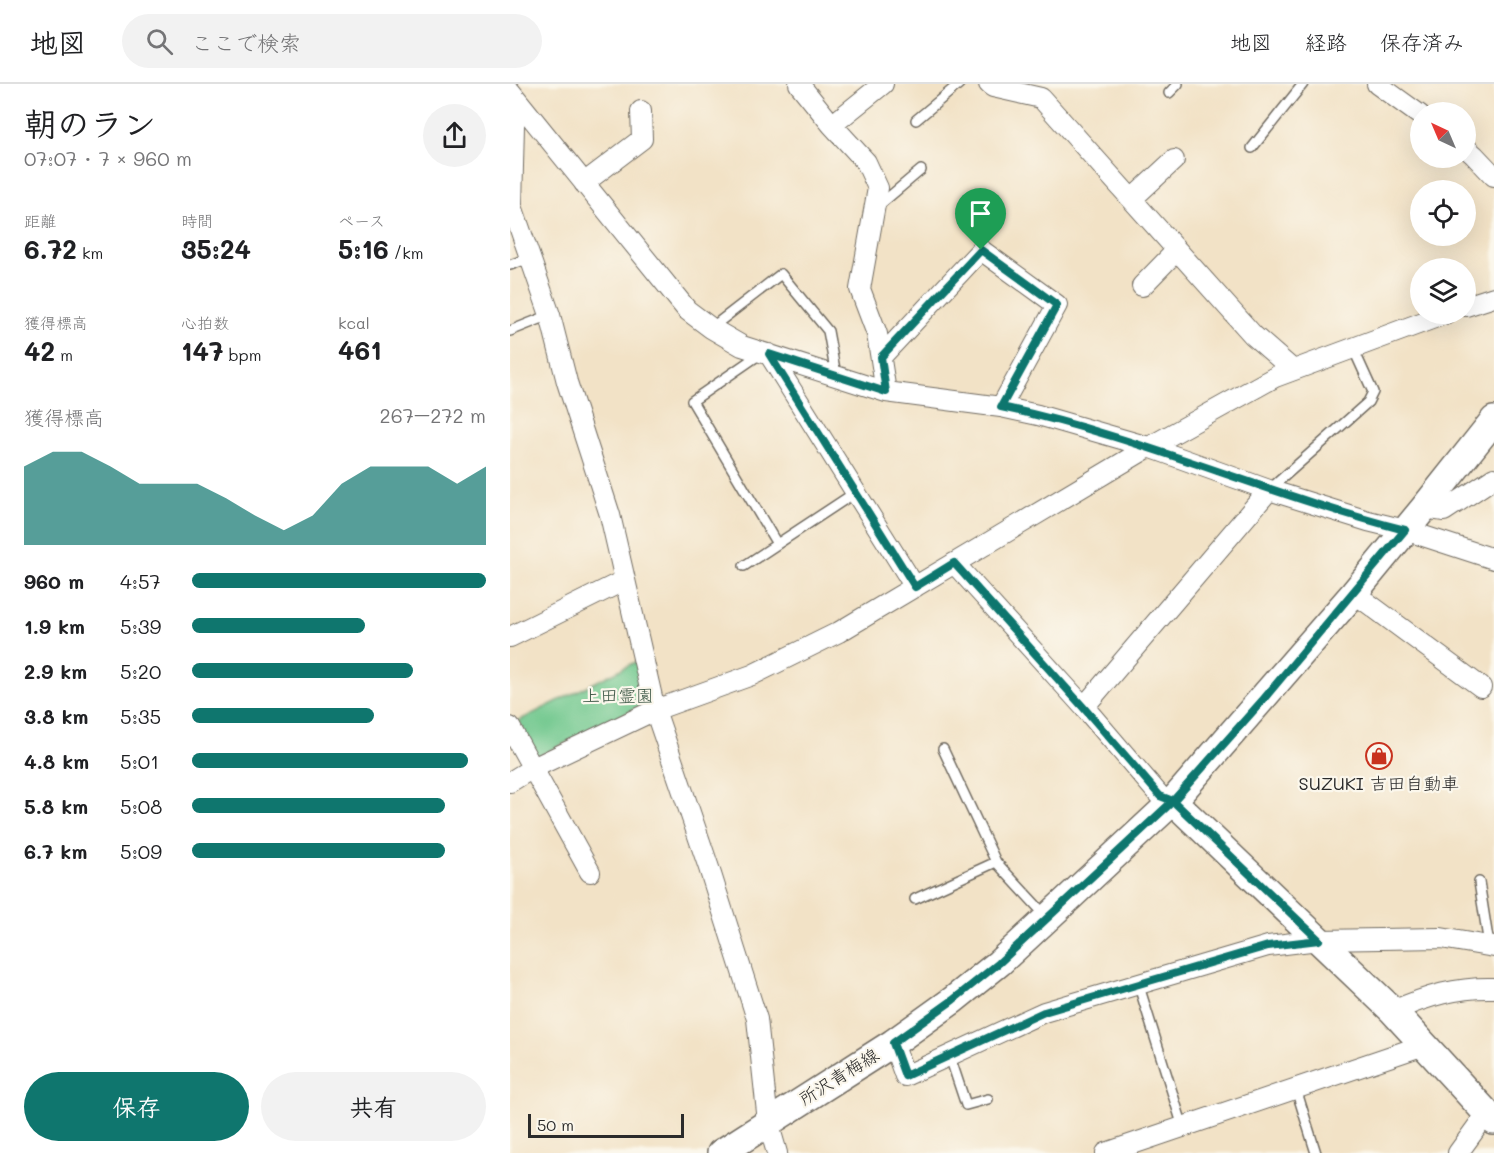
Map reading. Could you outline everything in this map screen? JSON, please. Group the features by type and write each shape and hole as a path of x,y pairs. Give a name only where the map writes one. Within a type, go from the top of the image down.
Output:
{"main road":[{"name":"所沢青梅線","path":"721,1153 893,1043 953,1000 999,963 1173,801 1354,593 1494,420"},
{"path":"1173,801 1393,1011 1491,1117"}],"street":[{"path":"799,84 866,162 878,188 860,289 877,334 886,392"},
{"path":"832,125 883,84"},
{"path":"989,84 993,87 1027,89 1041,98 1253,335 1293,370"},
{"path":"1377,84 1410,108"},
{"path":"510,90 687,310 711,328 742,345 886,392 1001,407 1038,415 1149,447 1269,490 1494,559"},
{"path":"510,97 514,125 512,206 550,315 567,382 610,515 655,710 757,1019 768,1122 777,1153"},
{"path":"584,183 642,139 641,111"},
{"path":"1476,158 1494,176"},
{"path":"1132,199 1174,159"},
{"path":"881,357 981,250 1057,305 1001,407"},
{"path":"1143,286 1177,250"},
{"path":"1476,303 1494,297"},
{"path":"510,782 531,769 655,710 752,675 840,632 1149,447 1275,377 1418,324"},
{"path":"766,353 915,587"},
{"path":"1424,508 1444,512 1494,478"},
{"path":"1083,707 1269,490"},
{"path":"954,563 1160,796 1173,801"},
{"path":"510,637 625,580"},
{"path":"1354,593 1481,687"},
{"path":"510,727 531,769 590,872"},
{"path":"893,1043 905,1076 1044,1012 1268,946 1319,940 1441,938 1492,946"},
{"path":"1393,1011 1421,998 1468,987 1494,988"},
{"path":"1106,1153 1424,1045"},
{"path":"1458,1153 1491,1117"}],"lane":[{"path":"510,90 519,84"},
{"path":"916,120 959,84"},
{"path":"1169,93 1178,84"},
{"path":"1252,148 1303,84"},
{"path":"873,211 921,170"},
{"path":"510,265 530,258"},
{"path":"711,328 781,274 828,331 836,375"},
{"path":"510,331 550,315"},
{"path":"1269,490 1368,402 1373,392 1353,348"},
{"path":"766,353 692,401 777,544"},
{"path":"744,566 856,492"},
{"path":"943,749 996,862 1048,918"},
{"path":"915,899 996,862"},
{"path":"1479,882 1492,946"},
{"path":"1138,983 1184,1127"},
{"path":"950,1057 966,1105 988,1099"},
{"path":"1296,1089 1316,1153"}],"green space":[{"name":"上田霊園","path":"637,661 647,703 537,757 518,721"}],"place":[{"name":"SUZUKI 吉田自動車","path":"1379,756"}],"route":[{"path":"981,250 881,357 886,392 769,354 915,587 954,563 1160,796 1173,801 1319,940 1268,946 1044,1012 905,1076 893,1043 953,1000 999,963 1173,801 1262,701 1405,530 1368,521 1269,490 1149,447 1038,415 1001,407 1057,305 981,250"}]}
